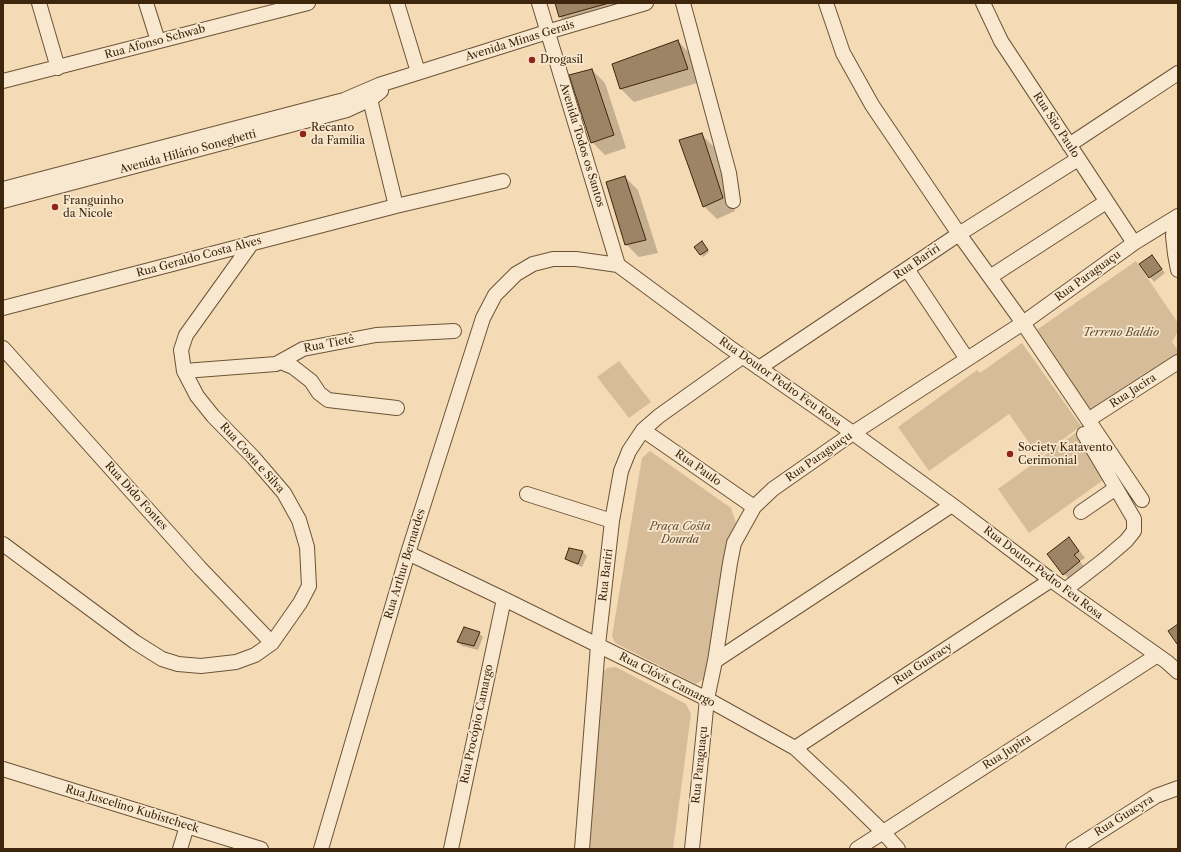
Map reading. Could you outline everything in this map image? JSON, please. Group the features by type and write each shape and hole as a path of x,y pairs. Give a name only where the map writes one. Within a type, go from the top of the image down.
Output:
{"street":[{"path":"39,3 58,68"},
{"path":"146,3 158,40"},
{"name":"Rua Afonso Schwab","path":"3,81 58,68 158,40 308,3"},
{"path":"397,3 418,72"},
{"name":"Avenida Todos os Santos","path":"539,3 618,265"},
{"name":"Avenida Minas Gerais","path":"369,94 395,80 418,72 646,3"},
{"path":"683,3 729,173 733,201"},
{"path":"826,3 843,53 872,105 1142,500"},
{"name":"Rua São Paulo","path":"983,3 1001,40 1134,243"},
{"path":"1069,145 1178,73"},
{"path":"369,94 396,206"},
{"name":"Avenida Hilário Soneghetti","path":"3,201 51,183 347,110 369,94"},
{"name":"Rua Bariri","path":"759,368 959,234 1078,159"},
{"name":"Rua Geraldo Costa Alves","path":"3,308 396,206 503,181"},
{"name":"Avenida Hilário Soneghetti","path":"3,189 51,183"},
{"path":"990,277 1106,202"},
{"path":"1177,217 1173,236 1178,270"},
{"name":"Rua Paraguaçu","path":"692,849 707,700 715,661 734,542 754,507 773,489 853,433 967,360 1022,323 1134,243 1177,217"},
{"name":"Rua Costa e Silva","path":"3,544 135,642 162,658 178,664 201,666 236,662 255,655 272,643 300,603 309,586 307,547 299,520 284,493 253,457 213,416 197,396 184,371 181,350 186,335 252,243"},
{"name":"Rua Doutor Pedro Feu Rosa","path":"503,286 516,274 533,264 553,259 576,259 618,265 742,357 853,433 1065,590 1167,657 1178,672"},
{"path":"907,269 967,360"},
{"name":"Rua Arthur Bernardes","path":"321,849 408,553 483,318 495,295 503,286"},
{"name":"Rua Tietê","path":"184,371 276,364 303,349 376,335 454,331"},
{"name":"Rua Dido Fontes","path":"3,348 200,568 272,643"},
{"name":"Rua Bariri","path":"582,849 598,645 612,521 621,471 629,451 643,430 659,416 742,357"},
{"path":"281,362 293,366 311,381 319,393 328,400 397,408"},
{"name":"Rua Jacira","path":"1088,420 1178,362"},
{"name":"Rua Paulo","path":"643,430 754,507"},
{"path":"1065,590 1106,559 1126,541 1134,531 1134,519 1084,434"},
{"path":"1081,512 1116,488"},
{"path":"527,494 612,521"},
{"path":"715,661 952,505"},
{"name":"Rua Clóvis Camargo","path":"408,553 598,645 707,700 795,748 883,832 898,849"},
{"name":"Rua Guaracy","path":"795,748 1051,580"},
{"name":"Rua Procópio Camargo","path":"451,849 504,599"},
{"name":"Rua Jupira","path":"857,849 1167,657"},
{"name":"Rua Juscelino Kubistcheck","path":"3,769 261,849"},
{"name":"Rua Guacyra","path":"1073,849 1156,796 1178,788"},
{"path":"180,849 187,826"}],"green space":[{"name":"Terreno Baldio","path":"1136,261 1178,323 1178,331 1172,342 1178,350 1178,357 1092,414 1035,331"},
{"path":"1022,343 1081,426 1039,457 1009,414 929,471 898,427 977,370 980,373"},
{"path":"619,361 651,402 629,418 597,377"},
{"path":"1077,432 1109,476 1029,533 998,489"},
{"name":"Praça Costa Dourda","path":"650,451 731,508 736,523 725,557 704,679 696,684 615,643 612,636 642,458"},
{"path":"616,667 686,704 691,714 673,849 580,849 600,676 607,668"}],"building":[{"path":"555,3 609,3 559,17"},
{"path":"678,40 688,69 620,89 612,64"},
{"path":"592,69 614,135 591,143 569,75"},
{"path":"702,133 723,198 703,207 679,140"},
{"path":"625,176 646,240 625,245 606,182"},
{"path":"702,241 708,250 700,255 694,247"},
{"path":"1152,255 1162,269 1149,278 1139,264"},
{"path":"1069,537 1079,551 1074,555 1080,561 1063,575 1047,554"},
{"path":"569,548 583,551 578,564 565,559"},
{"path":"1178,624 1178,644 1177,644 1168,631"},
{"path":"464,627 480,632 474,646 457,642"}],"place":[{"name":"Drogasil","path":"532,60"},
{"name":"Recanto da Família","path":"303,134"},
{"name":"Franguinho da Nicole","path":"55,207"},
{"name":"Society Katavento Cerimonial","path":"1010,454"}]}
